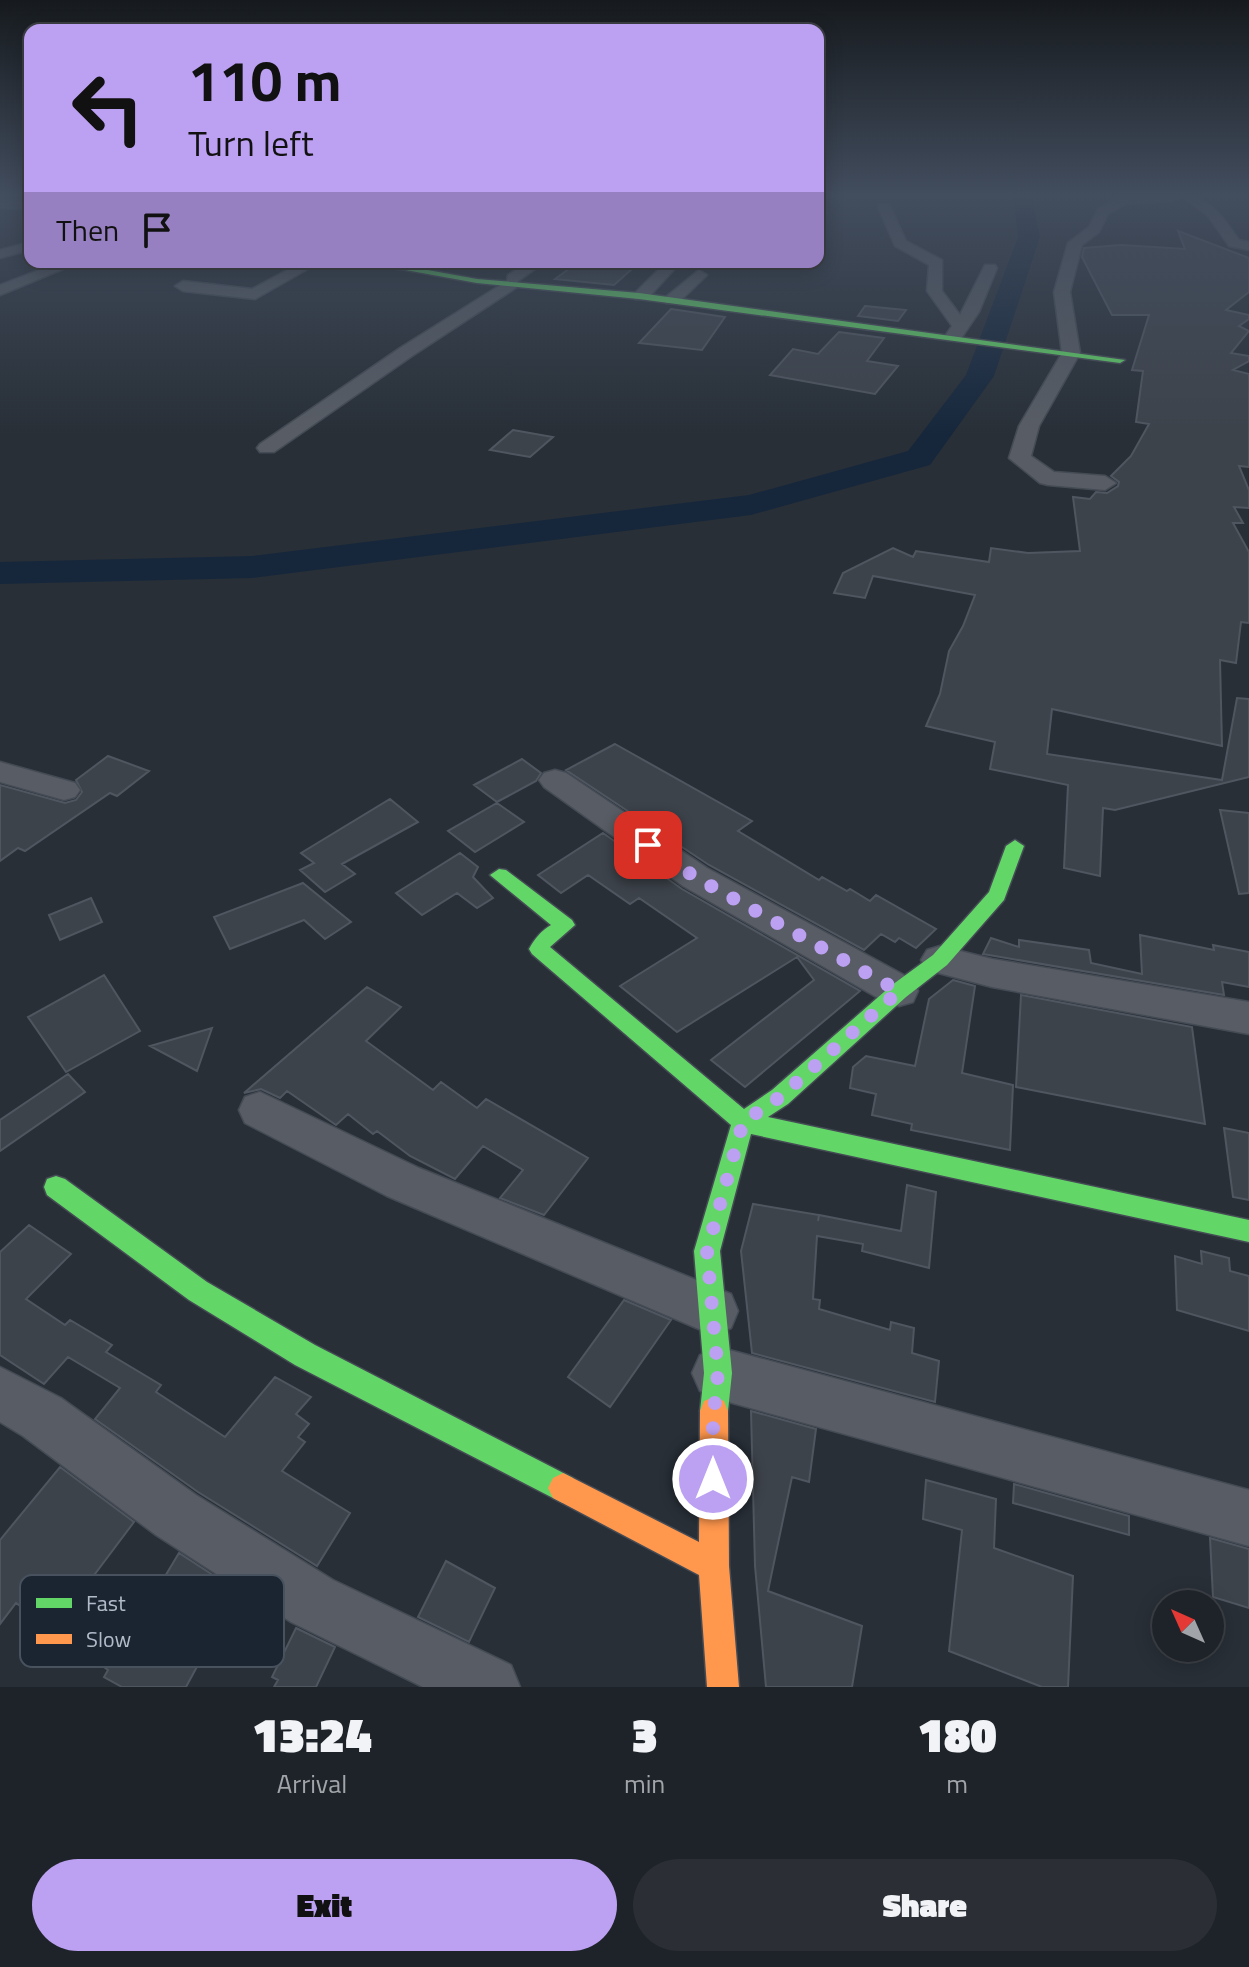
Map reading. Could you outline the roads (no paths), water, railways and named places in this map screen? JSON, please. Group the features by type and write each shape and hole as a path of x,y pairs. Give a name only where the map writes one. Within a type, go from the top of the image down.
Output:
{"street":[{"path":"0,290 37,276"},
{"path":"183,286 255,294 289,276"},
{"path":"480,276 951,332 1120,360"},
{"path":"267,448 519,276"},
{"path":"641,296 661,276"},
{"path":"672,300 698,276"},
{"path":"935,276 932,290 951,332"},
{"path":"951,332 976,307 978,288 985,276"},
{"path":"1066,276 1062,292 1071,353 1029,426 1020,458 1048,478 1105,483"},
{"path":"0,772 64,790"},
{"path":"555,780 695,877 899,991"},
{"path":"723,1687 714,1566 713,1421 718,1373 707,1251 743,1122 780,1097 899,991 940,960 997,895 1015,846"},
{"path":"499,875 565,925 547,937 539,949 743,1122 1249,1231"},
{"path":"940,960 992,973 1249,1018"},
{"path":"260,1110 403,1182 713,1311"},
{"path":"56,1187 198,1291 305,1355 714,1566"},
{"path":"718,1373 1249,1518"},
{"path":"0,1393 42,1417 176,1515 271,1575"},
{"path":"284,1583 312,1601 489,1687"}],"waterway":[{"path":"0,573 252,567 751,505 919,458 980,376 1015,276"}]}
